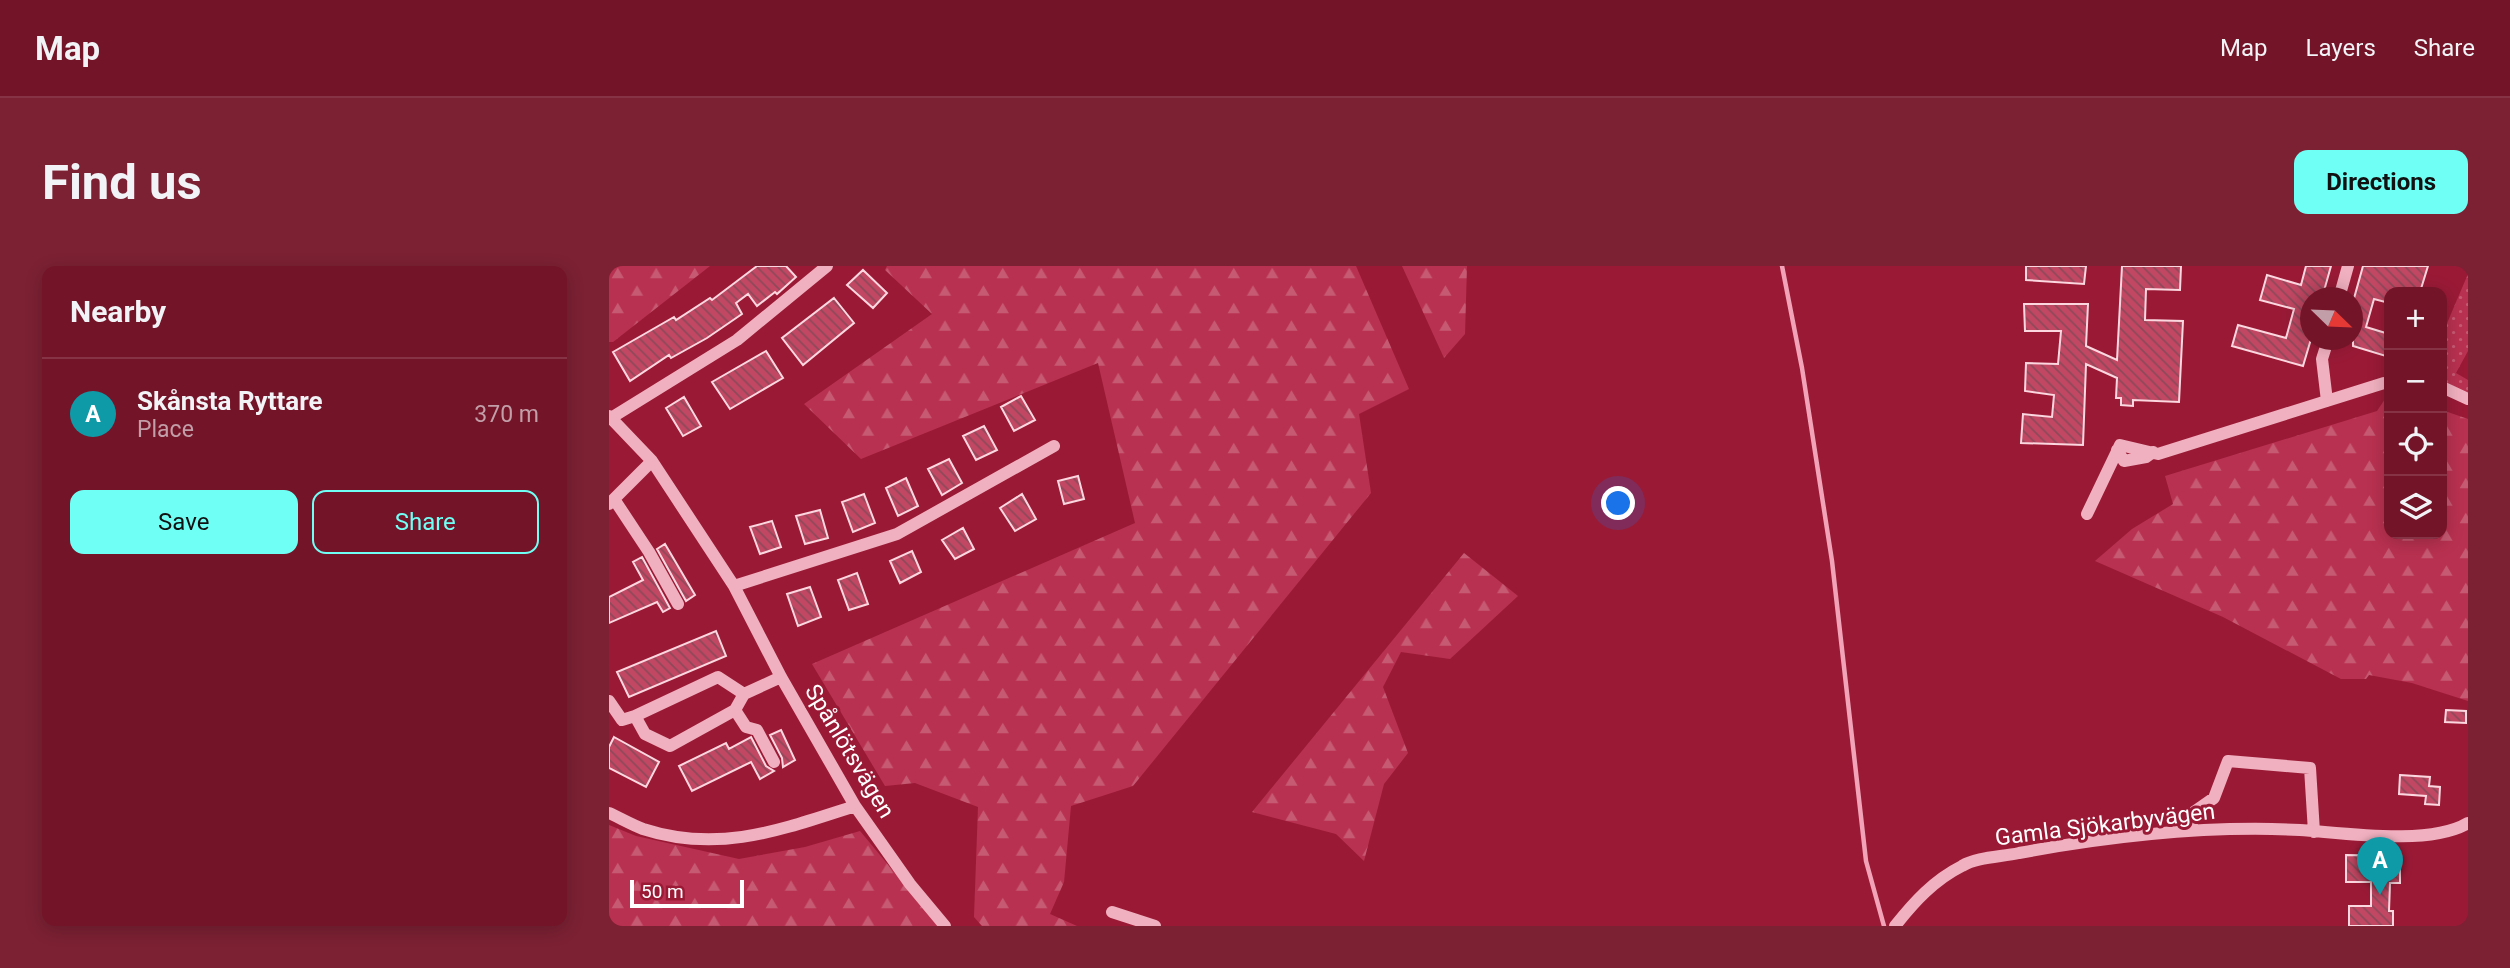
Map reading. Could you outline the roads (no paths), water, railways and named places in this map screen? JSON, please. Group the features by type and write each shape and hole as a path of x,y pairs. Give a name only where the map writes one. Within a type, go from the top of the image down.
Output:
{"street":[{"name":"Spånlötsvägen","path":"827,266 737,340 610,417 652,461 734,586 781,677 855,806 910,884 946,926"},
{"path":"2342,287 2348,266"},
{"path":"2325,350 2322,359 2327,401"},
{"path":"2087,514 2118,447 2158,454 2384,384"},
{"path":"2447,389 2468,399"},
{"path":"734,586 897,534 1053,446"},
{"path":"652,461 611,502 649,552 678,604"},
{"path":"609,701 622,720 719,677 744,694"},
{"path":"635,716 645,734 670,746 735,710 744,694 781,677"},
{"path":"735,710 746,727 757,730 773,762"},
{"path":"2190,830 2194,812 2214,798 2228,761 2309,768 2314,832"},
{"path":"609,813 643,829 688,839 734,839 779,830 855,806"},
{"name":"Gamla Sjökarbyvägen","path":"1895,926 1930,886 1964,864 2054,847 2190,830 2421,836 2449,832 2468,824"},
{"path":"1112,912 1155,926"}],"waterway":[{"path":"1782,266 1802,368 1832,561 1866,861 1884,926"}],"place":[{"name":"Skånsta Ryttare","path":"2380,895"}]}
